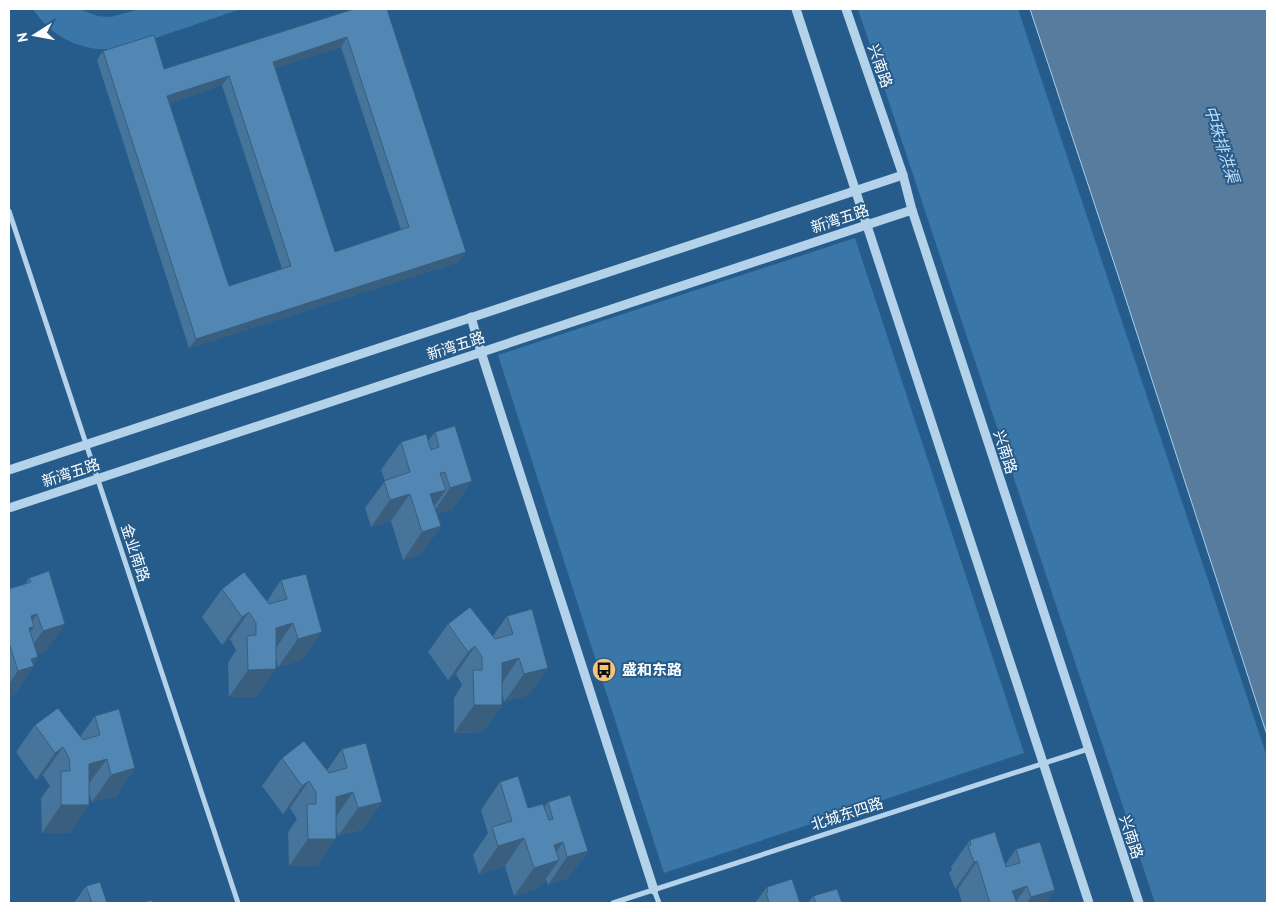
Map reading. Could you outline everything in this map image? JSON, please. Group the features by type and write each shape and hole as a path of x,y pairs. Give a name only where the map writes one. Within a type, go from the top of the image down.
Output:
{"street":[{"path":"796,9 1089,903"},
{"name":"兴南路","path":"846,9 903,175 912,210 1138,903"},
{"name":"新湾五路","path":"9,470 903,175"},
{"name":"新湾五路","path":"9,508 912,210"},
{"name":"金业南路","path":"9,211 238,903"},
{"path":"472,317 481,352 659,903"},
{"name":"北城东四路","path":"613,903 1088,749"}],"shaded area":[{"path":"33,9 79,9 98,16 111,17 140,9 241,9 136,44 121,48 102,49 90,48 68,40 48,27"},
{"path":"858,9 1018,9 1267,757 1267,903 1155,903"},
{"path":"855,238 1024,753 664,873 498,355"}],"water":[{"name":"中珠排洪渠","path":"1030,9 1267,9 1267,735 1120,281"}],"building":[{"path":"354,9 387,9 466,252 196,339 103,51 154,35 164,69","holes":["347,37 409,227 335,252 273,62","229,76 291,266 229,286 167,96"]},
{"path":"455,426 472,481 450,488 445,472 440,473 446,490 430,494 441,526 422,532 410,494 390,500 384,481 410,472 401,442 426,434 431,450 439,447 435,432"},
{"path":"49,571 65,624 43,631 37,614 31,616 34,627 29,628 38,657 31,659 34,666 18,671 9,643 9,589 31,582 29,578"},
{"path":"244,572 269,604 287,599 281,580 306,574 322,632 298,639 293,623 276,628 276,669 248,670 247,636 256,635 256,623 249,612 242,617 222,589"},
{"path":"470,607 495,639 513,634 507,616 532,609 548,668 524,674 519,658 502,663 502,705 474,705 473,670 482,670 482,657 475,646 468,652 448,624"},
{"path":"58,708 83,740 100,735 95,716 119,709 135,768 111,775 107,759 89,764 89,805 61,805 61,771 70,771 69,758 63,747 55,753 35,725"},
{"path":"304,741 329,773 347,768 342,749 366,743 382,802 358,808 353,792 336,797 336,839 308,839 307,804 316,804 316,792 309,781 302,786 282,758"},
{"path":"518,776 528,808 543,804 549,820 553,819 548,802 570,795 588,851 567,857 563,842 554,845 559,860 534,868 524,838 498,846 492,827 512,821 500,782"},
{"path":"995,832 1006,867 1020,863 1016,849 1040,842 1055,890 1031,897 1027,886 1012,891 1017,903 990,903 977,861 974,862 968,846 971,845 970,840"},
{"path":"792,879 800,903 769,903 766,892 768,892 767,887"},
{"path":"100,882 107,903 92,903 86,886"},
{"path":"837,889 842,903 816,903 813,896"},
{"path":"152,900 153,903 141,903"}],"place":[{"name":"盛和东路","path":"604,670"}]}
